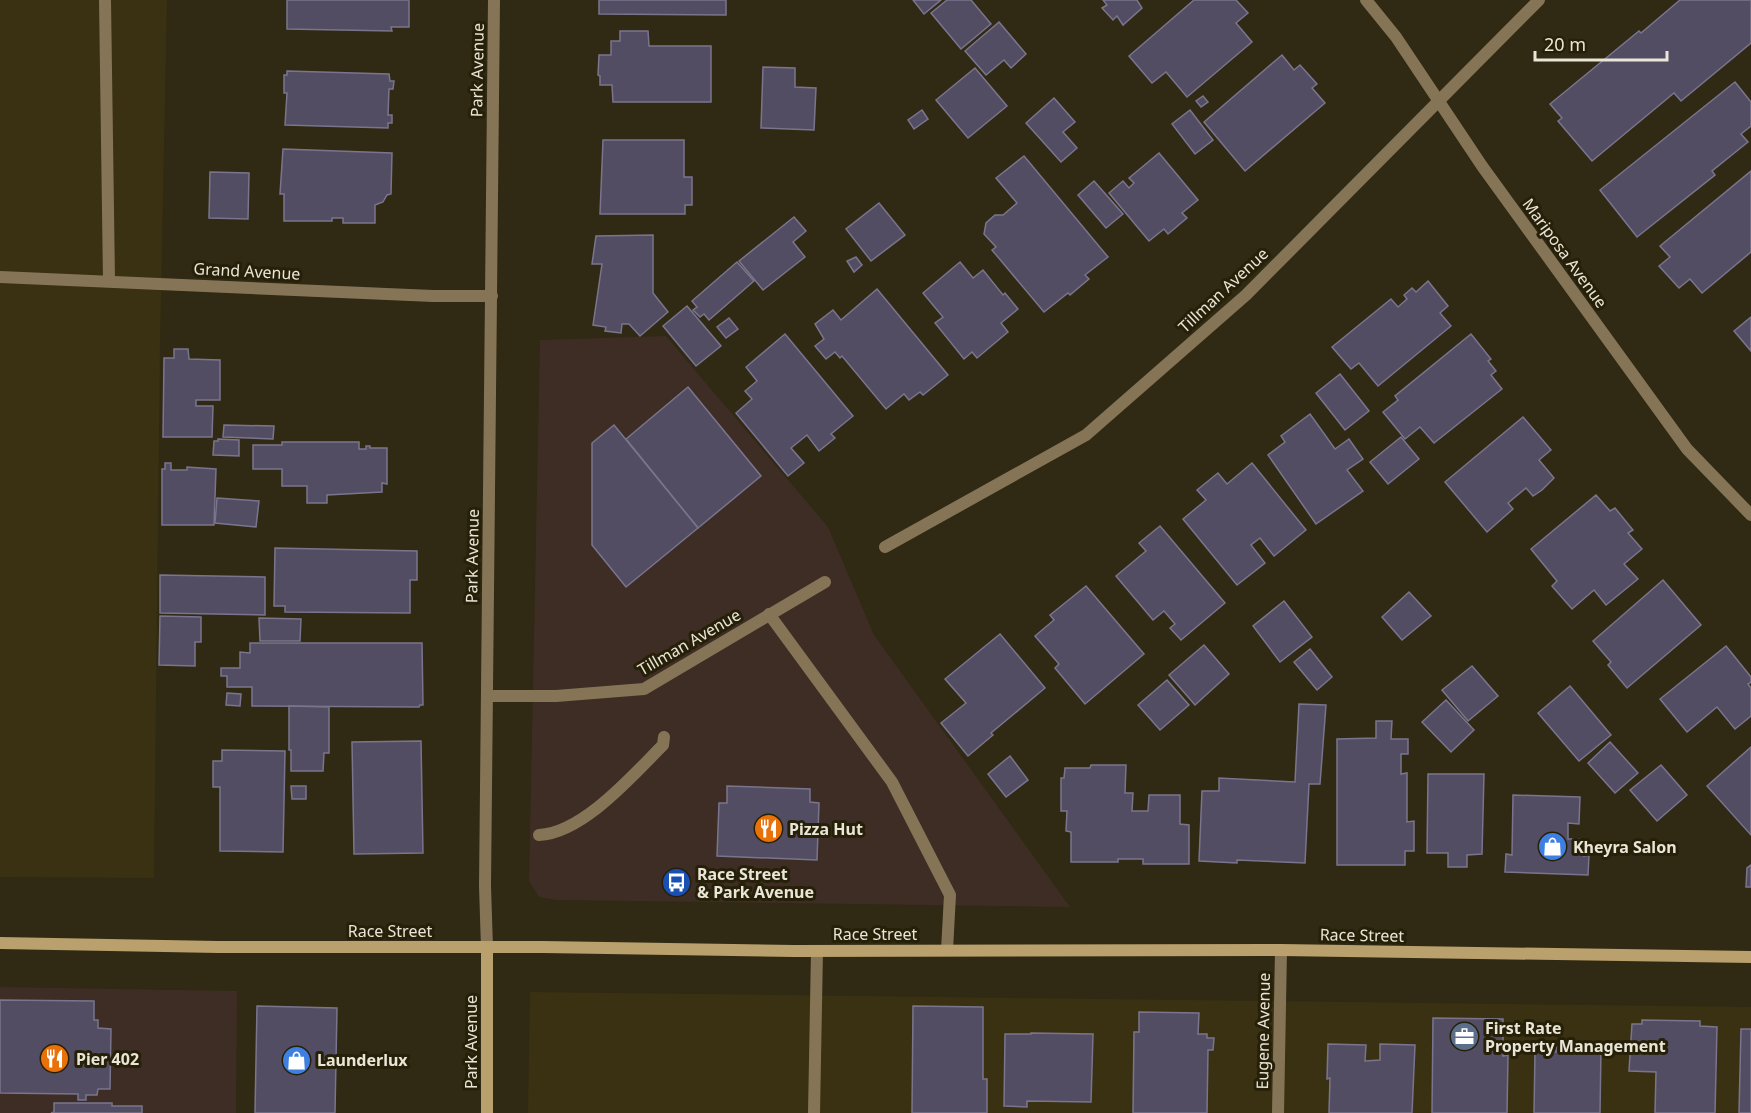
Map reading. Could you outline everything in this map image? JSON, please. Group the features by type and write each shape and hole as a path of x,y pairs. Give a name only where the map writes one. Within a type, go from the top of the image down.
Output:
{"main road":[{"name":"Race Street","path":"0,943 218,947 816,951 1281,950 1751,957"},
{"name":"Park Avenue","path":"487,948 487,1113"}],"street":[{"path":"105,0 109,281"},
{"name":"Park Avenue","path":"487,948 485,886 494,0"},
{"name":"Mariposa Avenue","path":"1366,0 1396,37 1489,175 1687,449 1751,515"},
{"name":"Tillman Avenue","path":"885,547 1086,435 1246,294 1539,0"},
{"name":"Grand Avenue","path":"0,277 492,296"},
{"name":"Tillman Avenue","path":"487,696 556,696 644,689 825,582"},
{"path":"770,614 892,782 950,895 947,950"},
{"path":"539,835 550,834 574,825 612,795 663,746 664,737"},
{"name":"Eugene Avenue","path":"1278,1113 1281,950"},
{"path":"814,1113 816,951"}],"shaded area":[{"path":"0,0 167,0 160,344 154,878 0,877"},
{"path":"666,336 828,527 874,635 1070,907 556,900 539,897 529,881 540,340"},
{"path":"0,987 237,991 236,1113 0,1113"},
{"path":"530,992 1751,1007 1751,1113 528,1113"}],"building":[{"path":"287,0 409,0 409,27 391,27 392,31 287,29"},
{"path":"599,0 726,0 726,15 599,14"},
{"path":"913,0 941,0 924,14"},
{"path":"947,0 971,0 991,24 961,49 931,13"},
{"path":"1103,0 1137,0 1142,8 1123,25 1117,16 1113,20 1102,8 1107,5"},
{"path":"1194,0 1236,0 1248,13 1236,23 1252,42 1187,97 1166,72 1152,83 1129,56"},
{"path":"1680,0 1751,0 1751,43 1681,101 1674,93 1592,161 1558,121 1562,118 1550,104"},
{"path":"999,22 1026,54 1011,68 1004,60 986,75 965,51"},
{"path":"620,31 648,31 649,46 711,46 711,102 613,102 612,85 600,85 599,55 611,55 611,41 620,41"},
{"path":"1282,55 1294,70 1300,65 1317,84 1312,88 1325,103 1245,171 1204,122"},
{"path":"763,67 795,68 795,87 816,88 814,130 761,128"},
{"path":"975,68 1007,106 968,138 936,100"},
{"path":"287,71 389,74 390,81 394,81 393,89 389,89 388,115 392,115 392,123 388,123 388,128 285,125 287,93 284,93 284,75 287,75"},
{"path":"1735,82 1751,102 1751,126 1741,134 1748,142 1712,171 1715,175 1637,237 1600,190"},
{"path":"1203,96 1208,102 1201,107 1196,101"},
{"path":"1054,98 1075,122 1063,132 1077,148 1061,162 1026,123"},
{"path":"922,110 928,119 914,129 908,120"},
{"path":"1190,110 1213,140 1195,154 1172,124"},
{"path":"603,140 684,140 684,177 692,177 692,205 685,205 685,214 600,214"},
{"path":"283,149 392,153 391,194 387,195 383,202 375,205 375,223 343,223 343,218 332,218 332,221 284,221 284,194 280,194"},
{"path":"1159,153 1198,200 1182,213 1187,218 1168,234 1164,229 1149,241 1109,193 1123,181 1129,188 1134,183 1129,178"},
{"path":"1024,156 1108,257 1085,275 1089,279 1044,312 992,250 996,247 984,234 986,223 995,215 1003,215 1017,203 996,178"},
{"path":"1751,171 1751,252 1702,293 1690,279 1679,288 1659,266 1670,257 1660,246"},
{"path":"210,172 249,173 248,219 209,218"},
{"path":"1094,181 1123,214 1106,228 1078,195"},
{"path":"879,203 905,235 871,261 846,229"},
{"path":"794,217 806,231 793,242 805,257 763,290 739,261"},
{"path":"653,235 653,293 668,312 640,336 629,324 622,324 621,333 605,331 606,327 593,325 602,264 592,264 596,236"},
{"path":"856,257 862,265 854,272 847,261"},
{"path":"737,262 754,281 709,320 704,314 700,317 693,310 697,307 692,301"},
{"path":"960,262 973,278 983,270 1003,295 1005,293 1018,309 1001,323 1008,332 977,358 972,352 964,359 935,323 943,317 923,293"},
{"path":"1428,281 1448,306 1440,313 1451,326 1378,386 1359,363 1351,369 1332,347 1391,299 1398,307 1407,299 1404,295 1412,288 1416,292"},
{"path":"877,289 948,375 923,395 920,392 909,400 904,394 886,409 842,356 840,358 835,352 826,359 815,346 824,339 815,324 833,310 841,320"},
{"path":"687,306 721,346 696,366 663,326"},
{"path":"1751,317 1751,351 1734,331"},
{"path":"729,318 738,329 726,338 717,327"},
{"path":"785,334 853,416 831,434 835,438 819,451 807,435 791,448 804,463 788,476 736,413 752,399 745,391 757,381 746,367"},
{"path":"1471,334 1491,359 1488,361 1496,371 1491,375 1502,389 1434,443 1420,427 1405,439 1383,412 1398,400 1395,396"},
{"path":"174,349 188,349 189,359 220,360 220,400 196,400 196,406 213,406 212,437 163,437 164,358 174,358"},
{"path":"1340,374 1369,411 1345,430 1316,393"},
{"path":"688,387 761,476 698,528 626,439"},
{"path":"1310,414 1335,449 1349,439 1363,459 1347,470 1363,491 1316,524 1268,455 1285,442 1281,436"},
{"path":"1523,417 1551,450 1539,460 1554,478 1533,496 1526,488 1508,503 1513,509 1487,532 1445,482"},
{"path":"224,425 274,426 273,439 223,437"},
{"path":"614,425 698,528 626,587 592,545 592,443"},
{"path":"1401,437 1419,459 1388,484 1370,462"},
{"path":"218,439 239,440 239,456 213,455 214,441"},
{"path":"282,442 359,442 359,449 366,449 366,446 387,448 387,484 382,483 382,492 327,495 327,503 307,503 307,486 282,486 282,469 253,469 253,445 282,445"},
{"path":"165,463 171,463 171,470 187,470 187,467 216,469 214,525 162,525 162,469 165,469"},
{"path":"1252,463 1306,530 1274,556 1260,538 1251,545 1265,563 1237,585 1183,519 1206,500 1197,490 1218,473 1227,484"},
{"path":"1596,495 1610,511 1615,508 1633,530 1628,533 1642,549 1624,564 1638,579 1606,605 1594,590 1572,609 1552,586 1557,581 1531,549"},
{"path":"217,498 259,501 256,527 215,523"},
{"path":"1160,526 1225,603 1181,640 1170,628 1175,624 1164,611 1153,620 1116,576 1146,551 1139,543"},
{"path":"275,548 417,551 417,580 410,580 410,613 285,612 285,606 274,606"},
{"path":"160,575 265,577 265,615 160,613"},
{"path":"1663,580 1701,625 1627,688 1608,665 1611,662 1593,641"},
{"path":"1086,586 1144,654 1085,704 1055,668 1059,664 1035,636 1054,620 1050,615"},
{"path":"1409,592 1431,616 1402,640 1382,617"},
{"path":"1284,601 1312,637 1280,662 1253,626"},
{"path":"160,616 201,617 201,642 195,642 195,666 159,665"},
{"path":"259,618 301,619 300,641 260,641"},
{"path":"1000,634 1045,688 991,733 993,735 968,756 941,723 966,703 945,679"},
{"path":"250,643 422,643 423,705 419,707 252,706 252,687 227,687 227,676 221,676 221,668 240,668 240,652 250,653"},
{"path":"1204,645 1229,674 1195,705 1169,675"},
{"path":"1726,646 1751,677 1751,682 1748,684 1751,688 1751,716 1735,729 1717,707 1687,732 1660,699"},
{"path":"1310,649 1332,677 1317,690 1294,662"},
{"path":"1472,666 1498,696 1468,721 1442,690"},
{"path":"1167,680 1189,705 1160,730 1138,705"},
{"path":"1570,686 1611,735 1579,761 1538,713"},
{"path":"227,693 241,694 240,706 226,705"},
{"path":"1446,700 1474,730 1451,752 1422,722"},
{"path":"1299,704 1326,705 1320,784 1309,784 1305,863 1199,861 1202,791 1219,791 1219,778 1295,782"},
{"path":"289,706 329,707 329,753 324,753 323,771 291,771"},
{"path":"1376,721 1392,721 1391,739 1408,739 1408,754 1401,754 1401,774 1407,773 1407,822 1414,821 1414,851 1405,851 1405,865 1337,865 1337,739 1376,738"},
{"path":"421,741 423,853 354,854 352,742"},
{"path":"1610,742 1638,773 1615,793 1588,763"},
{"path":"1751,747 1751,835 1707,786"},
{"path":"222,750 285,751 283,852 220,851 220,787 213,787 213,761 222,761"},
{"path":"1010,756 1028,780 1006,797 988,774"},
{"path":"1091,765 1126,765 1125,793 1133,793 1132,811 1148,811 1149,795 1180,795 1180,824 1189,825 1189,864 1143,864 1143,859 1118,859 1118,862 1071,862 1071,832 1066,831 1067,811 1061,811 1061,778 1064,778 1065,768 1090,768"},
{"path":"1661,765 1687,795 1657,821 1630,790"},
{"path":"1428,774 1484,774 1482,854 1467,855 1467,867 1448,867 1448,853 1427,853"},
{"path":"291,786 306,786 306,799 292,799"},
{"name":"Pizza Hut","path":"727,786 810,789 810,802 819,803 817,860 717,856 719,803 727,803"},
{"path":"1513,795 1580,797 1579,824 1568,823 1568,839 1584,839 1584,856 1589,855 1588,875 1505,872 1506,854 1512,855"},
{"path":"1751,865 1751,887 1746,887 1747,868"},
{"name":"Pier 402","path":"0,1000 94,1001 94,1020 98,1020 98,1028 111,1029 110,1089 98,1089 97,1095 86,1095 86,1100 78,1100 78,1094 0,1093"},
{"name":"Launderlux","path":"257,1006 337,1008 335,1113 255,1113"},
{"path":"913,1006 983,1007 983,1079 987,1079 987,1113 912,1113"},
{"path":"1139,1012 1199,1013 1198,1034 1207,1034 1207,1038 1214,1038 1213,1050 1208,1050 1207,1113 1133,1113 1134,1032 1139,1032"},
{"path":"1433,1018 1503,1019 1503,1056 1508,1055 1507,1113 1432,1113"},
{"path":"1642,1020 1700,1021 1700,1026 1717,1027 1715,1113 1655,1113 1656,1072 1629,1071 1632,1024 1642,1024"},
{"path":"1741,1029 1751,1029 1751,1113 1739,1113"},
{"path":"1005,1034 1093,1034 1091,1102 1027,1101 1027,1107 1004,1106"},
{"path":"1328,1044 1366,1045 1365,1061 1380,1060 1380,1044 1415,1045 1412,1113 1329,1113"},
{"path":"1556,1047 1601,1048 1600,1113 1534,1113 1535,1052 1556,1052"},
{"path":"54,1103 112,1103 112,1106 142,1106 142,1113 51,1113 54,1112"}],"place":[{"name":"Pizza Hut","path":"768,829"},
{"name":"Kheyra Salon","path":"1552,847"},
{"name":"Race Street & Park Avenue","path":"676,883"},
{"name":"First Rate Property Management","path":"1464,1037"},
{"name":"Pier 402","path":"55,1059"},
{"name":"Launderlux","path":"296,1060"}]}
